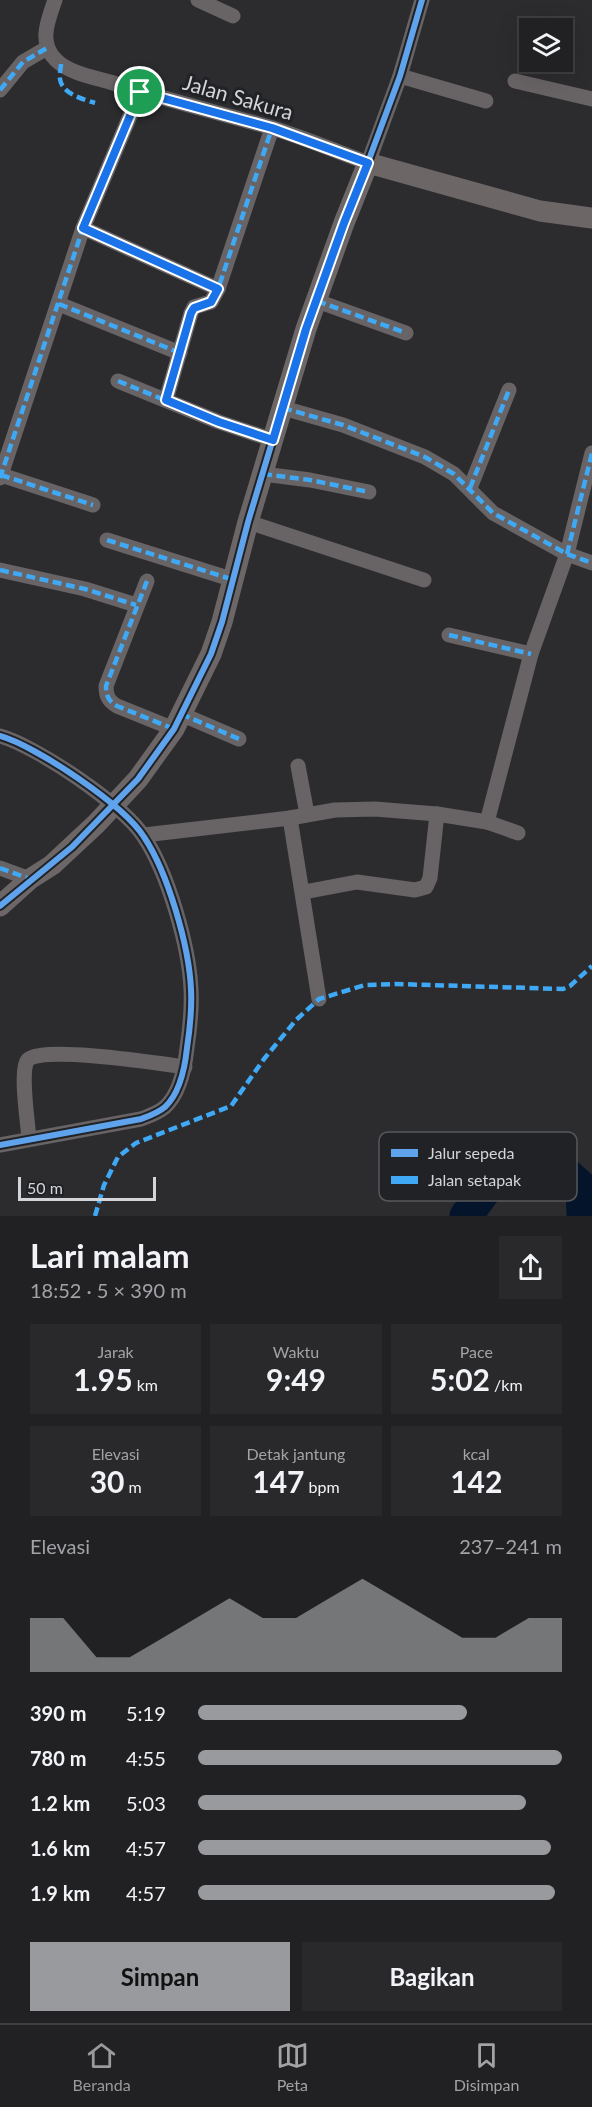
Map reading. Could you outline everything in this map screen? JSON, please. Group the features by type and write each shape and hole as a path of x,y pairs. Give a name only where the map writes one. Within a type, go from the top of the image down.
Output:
{"street":[{"path":"0,90 23,62 47,48 45,40 48,20 55,0"},
{"path":"198,0 233,16"},
{"path":"0,906 30,879 52,865 72,847 138,779 177,722 211,654 306,329 400,76 422,0"},
{"name":"Jalan Sakura","path":"47,48 67,69 140,92 272,128 368,163"},
{"path":"400,76 486,101"},
{"path":"514,81 592,99"},
{"path":"93,505 0,476 83,228 140,92"},
{"path":"166,400 193,310 211,302 218,289 272,128"},
{"path":"368,163 540,211 592,218"},
{"path":"83,228 218,289"},
{"path":"317,301 406,333"},
{"path":"59,304 180,353"},
{"path":"118,381 219,422 273,440"},
{"path":"470,488 509,390"},
{"path":"283,408 343,425 410,450 443,467 470,488 493,513 567,554 592,563"},
{"path":"487,822 531,654 567,554 592,453"},
{"path":"263,474 310,480 369,492"},
{"path":"248,522 424,580"},
{"path":"107,540 234,580"},
{"path":"0,570 85,589 136,605"},
{"path":"147,581 106,686 106,694 111,703 239,739"},
{"path":"449,635 531,654"},
{"path":"0,736 37,752 113,803 144,835 162,874 175,911 186,952 191,988 190,1026 185,1067 170,1101 152,1115 141,1119 0,1145"},
{"path":"298,766 307,814"},
{"path":"144,835 290,818 334,810 375,809 437,814 487,822 518,833"},
{"path":"304,892 357,882 415,890 426,887 430,878 437,814"},
{"path":"290,818 304,892 319,999"},
{"path":"0,868 30,879"},
{"path":"29,1139 24,1073 27,1062 32,1056 54,1054 102,1056 185,1067"}],"waterway":[{"path":"577,1184 582,1188 583,1216"},
{"path":"466,1216 477,1201"}],"marked path":[{"path":"0,90 23,62 47,48"},
{"path":"61,64 60,77 65,89 95,103"},
{"path":"0,478 83,228 140,92"},
{"path":"166,400 191,313 194,307 211,302 218,289 272,128"},
{"path":"83,228 218,289"},
{"path":"317,301 406,333"},
{"path":"59,304 180,353"},
{"path":"118,381 219,422 273,440"},
{"path":"470,488 509,390"},
{"path":"283,408 343,425 425,457 454,474 493,513 567,554 592,563"},
{"path":"567,554 592,453"},
{"path":"263,474 310,480 369,492"},
{"path":"1,475 93,505"},
{"path":"107,540 234,580"},
{"path":"0,570 85,589 136,605"},
{"path":"147,581 106,686 106,692 117,706 174,729"},
{"path":"449,635 531,654"},
{"path":"181,714 239,739"},
{"path":"0,868 30,879"},
{"path":"95,1216 104,1185 118,1157 136,1143 231,1106 264,1059 296,1020 319,999 365,985 563,989 570,986 592,966"}],"cycle path":[{"path":"0,906 72,847 138,779 174,729 211,654 306,329 400,76 422,0"},
{"path":"0,736 35,752 78,778 118,809 144,837 161,870 176,910 186,952 191,996 190,1026 183,1071 174,1095 162,1109 141,1119 0,1145"}],"route":[{"path":"140,92 272,128 368,163 306,329 273,440 219,422 166,400 191,313 194,308 211,302 218,289 83,228 140,92"}]}
